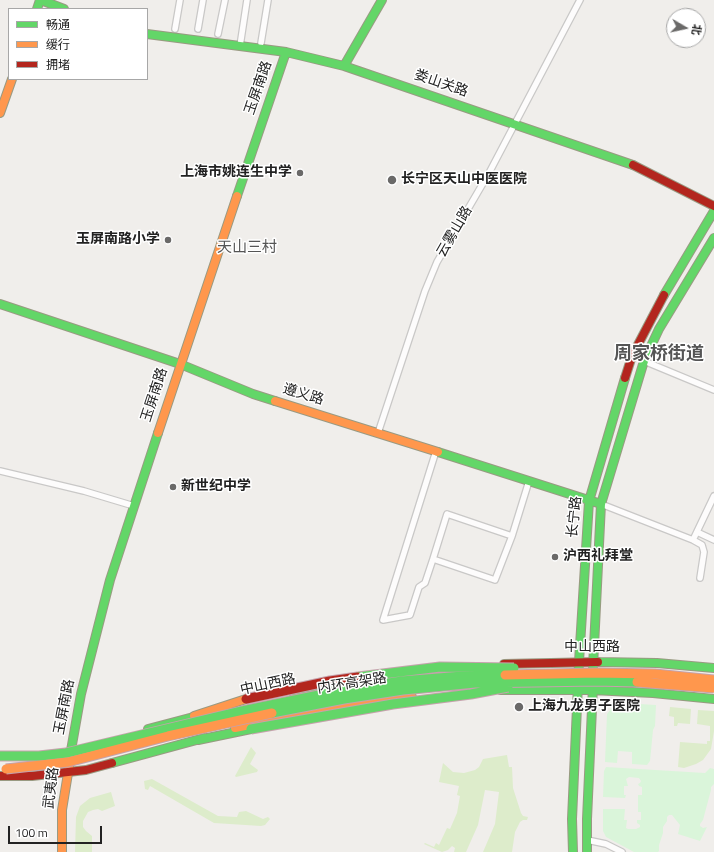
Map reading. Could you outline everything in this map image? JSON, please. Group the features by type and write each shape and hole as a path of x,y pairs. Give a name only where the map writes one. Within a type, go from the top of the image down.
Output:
{"main road":[{"path":"40,0 61,8"},
{"path":"344,66 382,0"},
{"name":"娄山关路","path":"148,34 286,52 344,66 638,167 714,206"},
{"name":"玉屏南路","path":"71,752 81,694 110,580 180,364 286,52"},
{"path":"0,113 12,80"},
{"name":"长宁路","path":"573,852 572,819 579,662 589,500 632,356 657,306 714,211"},
{"name":"长宁路","path":"587,852 592,690 601,504 644,361 659,329 714,238"},
{"name":"遵义路","path":"0,304 180,364 253,394 378,432 601,504"},
{"name":"中山西路","path":"0,755 71,752 194,716 301,692 398,675 501,664 579,662 656,663 714,667"},
{"path":"194,716 246,699 381,673 440,667 535,668 596,672"},
{"name":"内环高架路","path":"0,755 39,756 66,753 242,711 343,690 402,682 475,675 596,672 655,674 714,680"},
{"name":"内环高架路","path":"0,769 68,762 168,736 344,699 403,690 475,683 596,681 655,683 714,688"},
{"path":"198,740 393,704 471,694 531,682"},
{"path":"0,776 32,776 98,767 198,740 248,724 378,700 485,691 578,690 653,693 714,699"},
{"name":"武夷路","path":"62,852 62,810 71,752"}],"street":[{"path":"175,29 180,0"},
{"path":"198,29 203,0"},
{"path":"218,34 225,0"},
{"path":"240,46 247,0"},
{"path":"261,43 268,0"},
{"name":"云雾山路","path":"378,432 420,306 437,262 489,173 580,0"},
{"path":"644,361 714,390"},
{"path":"436,451 383,620 410,615 418,587 425,583 447,514 512,536"},
{"path":"0,471 134,506"},
{"path":"433,559 495,580 512,536 529,481"},
{"path":"693,540 714,496"},
{"path":"601,504 693,540 702,545 704,552 700,578"},
{"path":"697,532 714,540"},
{"path":"587,840 606,844 622,852"}],"green space":[{"path":"615,704 656,705 655,726 653,730 650,761 647,765 632,764 632,752 618,751 617,763 605,762 607,714"},
{"path":"670,707 691,709 690,724 678,723 677,726 674,726 674,717 669,716"},
{"path":"698,710 714,711 714,731 711,749 703,760 696,764 684,768 678,767 680,742 707,744 707,741 710,741 710,726 697,724"},
{"path":"251,747 256,753 250,764 258,770 257,772 236,777 235,776"},
{"path":"507,755 509,767 512,767 513,788 521,813 523,816 528,817 527,820 520,822 515,832 512,852 483,852 495,824 499,792 485,790 478,825 466,852 454,852 455,848 452,846 448,850 442,852 424,844 425,843 434,847 436,843 439,845 447,828 450,829 457,813 460,796 457,795 459,786 439,782 443,763 453,772 464,773 475,770 479,767 483,759"},
{"path":"606,767 705,773 710,768 714,769 714,784 711,787 703,820 700,824 703,828 707,827 700,841 678,834 680,825 672,815 667,817 667,821 663,827 658,852 634,852 606,837 603,831 603,809 625,809 624,820 627,820 626,828 636,829 640,827 637,823 637,820 641,820 641,812 638,812 638,795 642,795 642,787 638,784 641,781 639,778 629,777 626,779 628,786 624,786 624,795 626,795 625,798 603,797 604,771"},
{"path":"152,779 218,816 237,817 239,812 246,811 263,819 268,817 270,819 265,825 261,826 214,823 150,786 148,790 145,789 144,781"},
{"path":"111,792 115,806 102,811 98,809 88,812 83,821 83,827 92,836 92,852 75,852 76,817 80,806 90,798"}],"traffic: fast":[{"path":"37,8 40,0"},
{"path":"41,0 61,8"},
{"path":"344,66 382,0"},
{"path":"148,34 286,52 344,66 633,165"},
{"path":"237,196 286,52"},
{"path":"664,295 714,211"},
{"path":"593,667 601,504 644,361 659,329 714,238"},
{"path":"0,304 180,364 253,394 275,401"},
{"path":"573,852 572,819 579,662 589,501 625,378"},
{"path":"70,756 81,694 110,580 158,433"},
{"path":"438,452 601,504"},
{"path":"598,662 657,663 714,668"},
{"path":"358,677 440,667 514,668"},
{"path":"0,756 39,756 66,753 242,711 343,690 402,681 475,675 505,675"},
{"path":"294,694 394,676"},
{"path":"272,713 344,699 403,690 475,683 596,681 637,682"},
{"path":"587,852 593,686"},
{"path":"251,729 393,704 471,694 508,687"},
{"path":"500,690 592,690 653,693 714,699"},
{"path":"148,729 201,715"},
{"path":"198,740 251,729"},
{"path":"112,763 204,738"}],"traffic: slow":[{"path":"0,113 12,80"},
{"path":"158,433 237,196"},
{"path":"275,401 438,452"},
{"path":"505,675 596,673 655,674 714,680"},
{"path":"637,682 714,688"},
{"path":"235,728 378,699 412,697"},
{"path":"194,716 246,699"},
{"path":"6,769 68,762 168,736 272,713"},
{"path":"62,852 62,810 69,767"}],"traffic: jam":[{"path":"633,165 714,206"},
{"path":"625,378 632,356 664,295"},
{"path":"504,664 598,662"},
{"path":"246,699 330,681 358,677"},
{"path":"0,776 32,776 86,770 112,763"}],"place":[{"name":"上海市姚连生中学","path":"300,173"},
{"name":"长宁区天山中医医院","path":"392,180"},
{"name":"玉屏南路小学","path":"168,240"},
{"name":"新世纪中学","path":"173,487"},
{"name":"沪西礼拜堂","path":"555,557"},
{"name":"上海九龙男子医院","path":"519,707"}],"district":[{"name":"天山三村","path":"247,248"},
{"name":"周家桥街道","path":"659,355"}]}
